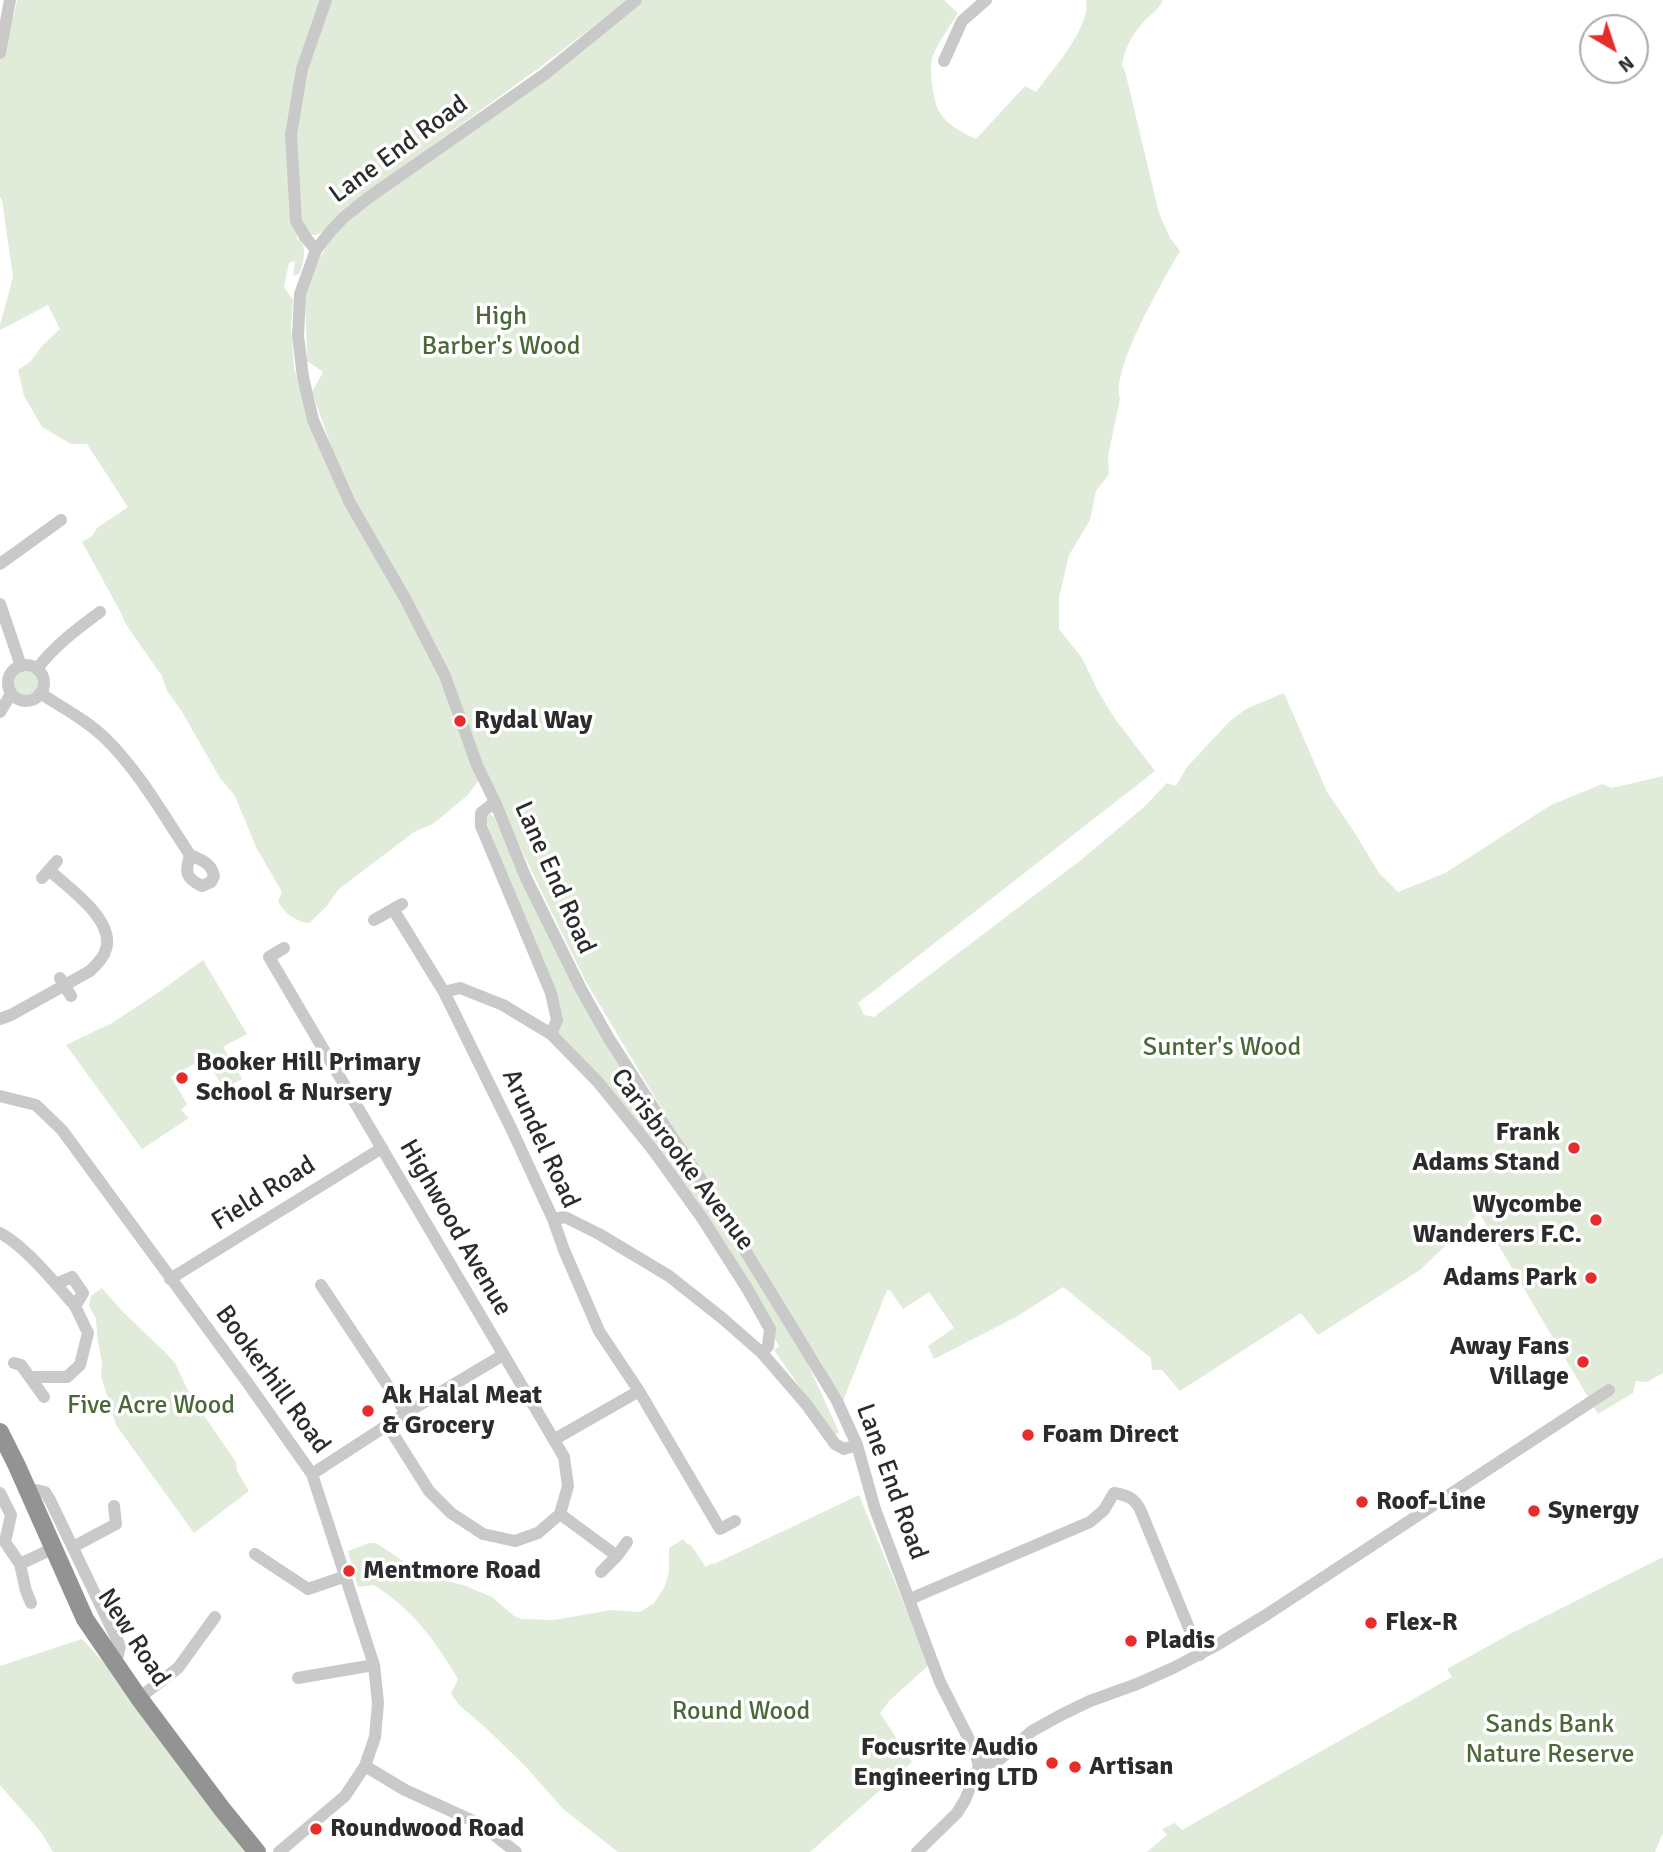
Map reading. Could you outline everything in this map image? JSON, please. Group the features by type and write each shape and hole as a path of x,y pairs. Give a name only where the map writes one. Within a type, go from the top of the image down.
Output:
{"highway":[{"name":"New Road","path":"0,1432 85,1619 139,1698 257,1852"}],"street":[{"path":"0,53 10,0"},
{"path":"316,250 296,221 290,135 302,69 326,0"},
{"name":"Lane End Road","path":"636,0 545,74 368,198 330,232 316,250 300,293 298,336 303,377 313,420 350,503 406,600 445,676 477,765 526,878 582,991 837,1401 857,1445 872,1499 940,1682 975,1751 979,1766"},
{"path":"944,61 961,21 986,0"},
{"path":"0,564 61,520"},
{"path":"0,604 21,666"},
{"path":"37,670 73,632 100,612"},
{"path":"27,665 37,670 43,681 40,693 29,701 16,698 11,694 8,685 9,677 21,666 27,665"},
{"path":"40,693 106,739 134,771 190,855"},
{"path":"0,712 11,694"},
{"path":"495,802 481,813 481,826 551,993 557,1020 551,1034"},
{"path":"0,1018 66,987 90,971 100,961 106,949 105,926 50,870"},
{"name":"Arundel Road","path":"374,920 398,906 511,1128 553,1219 599,1331 639,1391 720,1529 735,1521"},
{"name":"Highwood Avenue","path":"284,948 270,957 564,1457 568,1486 560,1514"},
{"name":"Carisbrooke Avenue","path":"444,992 460,988 503,1005 551,1034 598,1082 653,1150 702,1218 748,1290 770,1329 768,1346 762,1353"},
{"name":"Bookerhill Road","path":"0,1096 36,1105 62,1130 313,1474 374,1665 378,1703 375,1737 365,1766 345,1796 279,1852"},
{"name":"Field Road","path":"170,1279 382,1148"},
{"path":"553,1219 565,1217 669,1276 762,1353 806,1404 835,1444 844,1449 857,1445"},
{"path":"0,1233 11,1238 56,1284 75,1306 88,1333 80,1365 66,1377 31,1377"},
{"path":"321,1284 406,1413"},
{"path":"313,1474 503,1354"},
{"path":"14,1363 21,1365 44,1397"},
{"path":"917,1852 957,1813 979,1766 999,1760 1032,1731 1061,1715 1200,1655 1266,1615 1609,1390"},
{"path":"555,1439 639,1391"},
{"path":"388,1426 429,1491 451,1513 483,1534 515,1541 538,1533 560,1514 617,1556"},
{"path":"29,1493 36,1490 44,1492 74,1547 120,1646 113,1661"},
{"path":"0,1493 11,1516 5,1542 20,1564 31,1603"},
{"path":"910,1598 1090,1522 1104,1510 1114,1493 1126,1495 1136,1501 1140,1509 1200,1655"},
{"path":"74,1547 116,1524 114,1506"},
{"path":"601,1572 627,1542"},
{"path":"20,1564 54,1548"},
{"path":"255,1554 308,1589 346,1576"},
{"path":"139,1698 178,1668 214,1616"},
{"path":"298,1678 374,1665"},
{"path":"365,1766 405,1790 480,1824 516,1852"}],"green space":[{"path":"17,0 628,0 340,212 322,233 314,235 297,232 297,242 299,236 303,246 303,263 300,273 293,276 295,261 289,263 284,287 293,300 291,327 294,368 310,422 428,649 477,772 478,781 468,795 433,824 414,832 339,889 326,907 309,923 291,916 278,902 282,892 256,847 235,796 220,778 167,691 162,676 127,626 82,542 128,507 87,444 71,444 42,427 24,396 18,370 30,362 60,329 48,305 0,330 13,277 0,197 0,46 9,30"},
{"path":"643,0 944,0 958,13 941,39 931,62 936,104 950,124 976,139 1025,86 1036,92 1077,36 1086,11 1086,0 1163,0 1134,34 1122,65 1159,213 1170,238 1180,251 1130,347 1119,385 1120,399 1108,456 1109,474 1096,491 1090,520 1069,555 1059,598 1059,629 1082,658 1115,719 1155,771 858,1003 864,1015 874,1017 1081,860 1144,807 1167,783 1176,786 1187,767 1230,721 1246,709 1284,693 1327,792 1379,873 1398,892 1445,873 1551,805 1602,784 1612,788 1663,776 1663,1373 1647,1382 1636,1381 1633,1393 1598,1414 1477,1209 1476,1216 1420,1270 1318,1335 1301,1313 1180,1391 1162,1370 1152,1370 1151,1358 1063,1287 1016,1317 934,1359 928,1346 954,1328 929,1292 903,1309 890,1290 887,1290 843,1401 841,1395 837,1399 823,1365 666,1116 585,980 475,751 459,698 427,628 342,477 312,392 323,372 307,361 305,295 315,266 332,238 347,221 539,83"},
{"path":"25,670 35,674 39,684 35,694 25,698 15,694 11,684 15,674"},
{"path":"490,814 494,817 536,911 794,1334 839,1432 834,1436 774,1350 779,1346 738,1269 558,1037 558,1025 485,818"},
{"path":"203,960 247,1034 223,1047 242,1079 224,1089 205,1058 171,1077 187,1104 181,1110 189,1118 142,1149 66,1045 112,1023"},
{"name":"Five Acre Wood","path":"102,1288 175,1363 191,1397 236,1462 237,1471 249,1491 194,1533 116,1425 101,1376 102,1362 96,1319 89,1306 91,1296"},
{"name":"Round Wood","path":"859,1495 929,1665 889,1701 880,1713 912,1762 810,1852 618,1852 563,1809 527,1768 460,1706 451,1694 458,1679 440,1651 401,1605 374,1585 358,1587 348,1551 376,1543 418,1571 492,1597 514,1616 522,1619 554,1620 611,1610 640,1612 654,1603 664,1588 669,1572 669,1548 683,1539 690,1544 706,1567"},
{"name":"Sands Bank Nature Reserve","path":"1663,1557 1663,1833 1655,1852 1147,1852 1167,1835 1162,1829 1175,1823 1182,1830 1452,1677 1447,1669 1506,1636"},
{"path":"82,1639 108,1667 250,1852 53,1852 41,1832 0,1785 0,1666"}],"place":[{"name":"Rydal Way","path":"460,721"},
{"name":"Booker Hill Primary School & Nursery","path":"182,1078"},
{"name":"Frank Adams Stand","path":"1574,1148"},
{"name":"Wycombe Wanderers F.C.","path":"1596,1220"},
{"name":"Adams Park","path":"1591,1278"},
{"name":"Away Fans Village","path":"1583,1362"},
{"name":"Ak Halal Meat & Grocery","path":"368,1411"},
{"name":"Foam Direct","path":"1028,1435"},
{"name":"Roof-Line","path":"1362,1502"},
{"name":"Synergy","path":"1534,1511"},
{"name":"Mentmore Road","path":"349,1571"},
{"name":"Flex-R","path":"1371,1623"},
{"name":"Pladis","path":"1131,1641"},
{"name":"Focusrite Audio Engineering LTD","path":"1052,1763"},
{"name":"Artisan","path":"1075,1767"},
{"name":"Roundwood Road","path":"316,1829"}],"park label":[{"name":"High Barber's Wood","path":"501,332"},
{"name":"Sunter's Wood","path":"1222,1048"}]}
